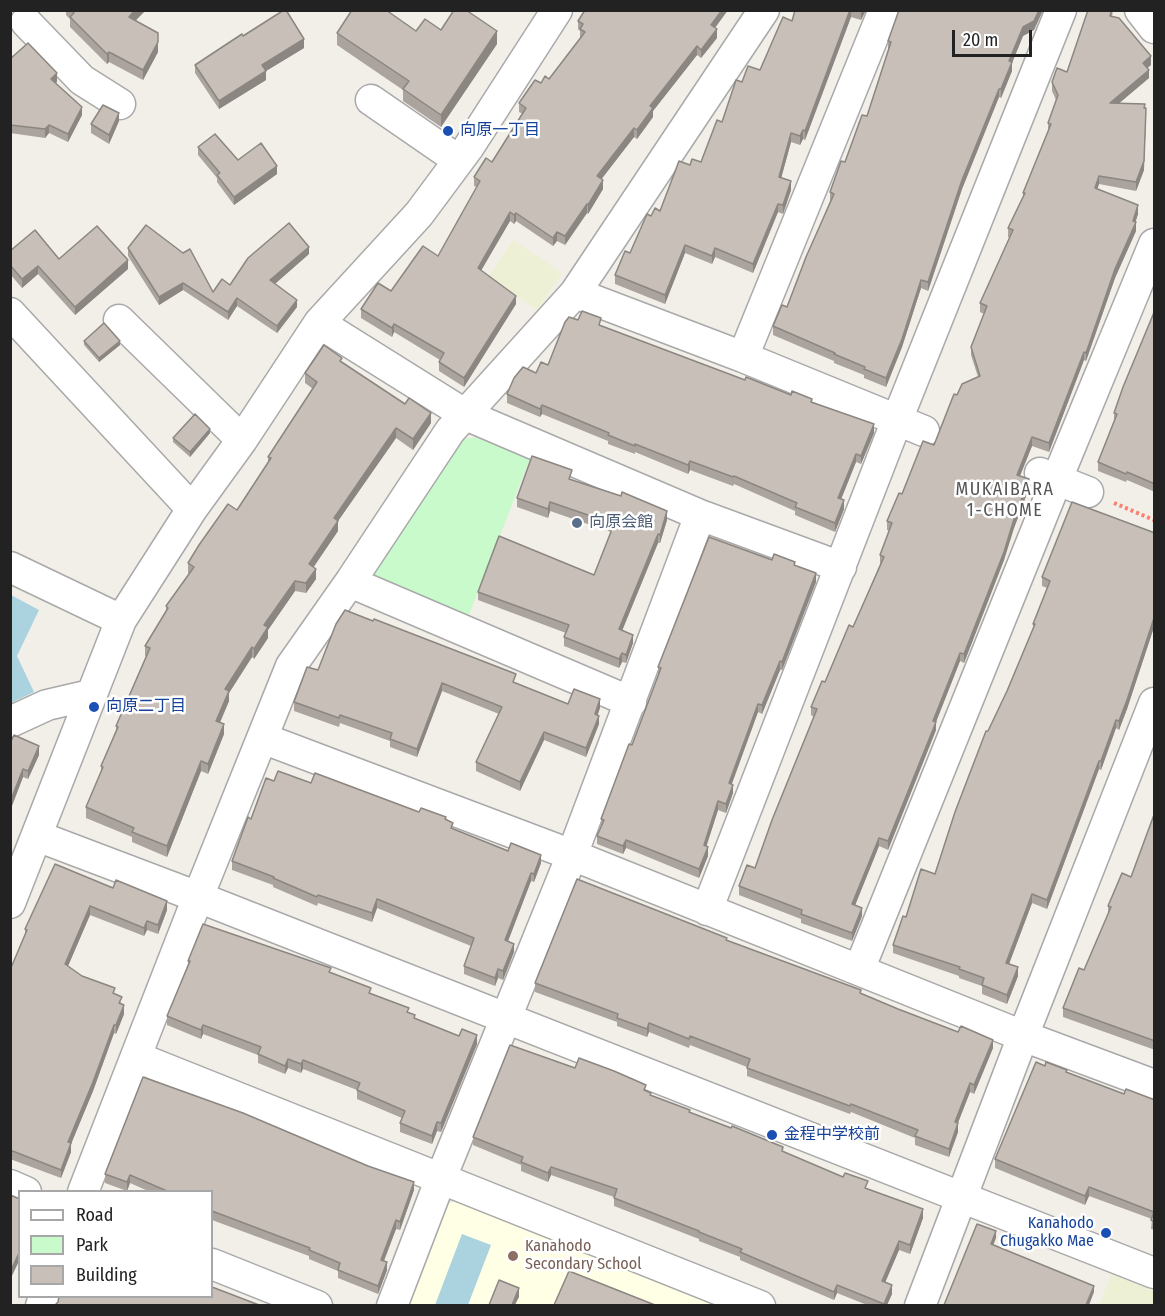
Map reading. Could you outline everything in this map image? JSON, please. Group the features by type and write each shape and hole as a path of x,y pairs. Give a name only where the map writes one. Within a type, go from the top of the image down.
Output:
{"street":[{"path":"10,903 121,620 192,509 242,440 319,323 419,214 458,160 557,10"},
{"path":"83,1190 291,666 450,431 575,293 764,10"},
{"path":"743,357 884,10"},
{"path":"707,910 840,567 911,425 1060,10"},
{"path":"1140,10 1155,28"},
{"path":"25,23 82,80 120,104"},
{"path":"371,100 458,160"},
{"path":"859,970 1048,476 1155,244"},
{"path":"575,293 743,357 911,425"},
{"path":"10,313 192,509"},
{"path":"119,320 242,440"},
{"path":"319,323 466,415 700,515 840,567"},
{"path":"1048,476 1088,492"},
{"path":"392,1305 572,855 700,515"},
{"path":"10,567 121,620"},
{"path":"350,582 631,702"},
{"path":"10,722 47,705 90,695"},
{"path":"920,1305 1023,1036 1155,703"},
{"path":"262,738 572,855 1023,1036 1155,1085"},
{"path":"37,836 1155,1273"},
{"path":"136,1057 760,1305"},
{"path":"213,1264 317,1305"}],"path":[{"path":"1088,492 1155,520"}],"shaded area":[{"path":"513,240 562,273 538,310 488,278"},
{"name":"Kanahodo Secondary School","path":"460,1199 729,1306 403,1306 441,1207"},
{"path":"1112,1273 1154,1291 1154,1305 1099,1305"}],"green space":[{"path":"484,437 531,456 467,620 379,584 372,570 458,439"}],"water":[{"path":"11,595 39,610 17,656 34,692 11,703"},
{"path":"462,1234 491,1245 468,1305 435,1305"}],"building":[{"path":"72,10 135,10 129,17 158,33 158,42 143,70 109,52 107,54 70,17 74,13"},
{"path":"284,10 304,39 262,65 266,71 219,101 195,65"},
{"path":"352,10 386,10 416,31 425,19 441,30 454,10 466,10 497,31 441,115 403,89 409,81 337,33"},
{"path":"585,10 722,10 711,25 717,29 701,50 697,46 650,106 653,108 637,130 634,128 597,176 603,180 565,236 557,232 553,238 516,213 514,215 510,212 478,268 516,296 464,378 439,362 444,353 394,324 392,328 361,309 378,283 391,291 423,246 438,256 480,181 474,177 486,158 492,162 526,108 519,103 535,80 541,83 545,76 549,79 585,32 580,29 583,24 578,21"},
{"path":"795,10 850,10 805,131 803,130 800,136 791,133 779,177 791,181 783,205 778,204 753,264 715,248 712,256 685,245 665,295 615,275 625,251 630,253 647,214 651,216 655,208 660,211 679,161 690,165 692,159 701,162 717,120 722,122 736,80 742,82 748,66 760,70 783,17 792,21"},
{"path":"899,10 1039,10 1034,21 1023,27 1009,61 1012,62 962,180 928,282 921,280 902,339 886,378 773,326 782,305 787,307 834,194 830,192 841,161 845,162 862,115 867,116"},
{"path":"1088,10 1112,10 1110,16 1119,18 1151,56 1143,63 1149,70 1110,103 1145,104 1144,161 1136,182 1099,176 1095,188 1138,205 1133,221 1136,222 1115,269 1086,353 1084,352 1049,443 1032,437 1017,475 1029,479 1004,552 964,654 960,653 933,721 936,722 888,841 879,838 852,904 862,908 852,933 801,914 802,910 739,886 747,865 755,868 817,709 811,707 822,681 825,682 849,625 853,627 884,557 880,555 892,523 887,521 899,493 902,494 923,441 934,445 954,394 957,395 962,384 980,376 971,347 987,306 980,303 1013,230 1008,228 1025,193 1023,193 1051,124 1048,123 1058,95 1052,82 1057,68 1067,72"},
{"path":"28,43 57,73 51,79 82,107 68,134 49,125 45,129 10,125 10,59"},
{"path":"103,105 119,113 109,135 91,124"},
{"path":"215,134 238,160 261,143 277,166 234,197 217,175 220,173 198,147"},
{"path":"289,223 309,247 270,280 297,300 277,326 237,298 228,312 183,283 159,297 128,248 146,225 183,253 190,249 213,292 222,279 230,285 248,258"},
{"path":"97,226 128,260 75,307 38,266 22,279 10,265 10,251 35,230 59,259"},
{"path":"1155,310 1155,484 1098,462 1117,414 1114,413 1123,387"},
{"path":"582,311 601,318 599,325 745,380 746,377 791,395 792,391 812,399 811,402 874,424 861,456 856,454 838,498 844,500 835,523 795,507 797,503 734,476 690,461 688,465 635,444 635,446 542,405 540,409 507,394 514,378 523,367 536,373 541,362 548,365 565,322 569,317 578,320"},
{"path":"104,323 120,341 99,358 84,341"},
{"path":"324,345 342,358 340,361 405,404 409,398 431,413 413,439 396,428 334,518 338,521 309,564 316,569 306,583 295,581 264,625 268,627 225,689 229,691 216,721 224,724 208,764 201,761 167,846 132,832 134,828 86,807 118,727 116,726 150,648 145,646 168,608 166,606 194,567 188,563 199,545 228,504 237,510 271,458 268,457 317,382 305,373"},
{"path":"195,414 210,429 190,452 173,438"},
{"path":"532,456 572,470 569,479 621,496 622,492 667,511 660,535 658,534 619,629 633,635 626,655 622,653 619,659 564,637 569,625 478,592 499,536 594,575 614,524 550,502 548,509 517,498"},
{"path":"1072,502 1155,533 1155,615 1127,700 1119,721 1116,720 1101,761 1099,761 1047,900 1032,894 1006,963 1018,967 1007,995 982,985 984,978 959,969 960,967 893,945 903,916 906,917 921,869 935,874 955,812 986,731 1007,691 1035,624 1033,624 1050,581 1042,577"},
{"path":"709,537 772,560 774,554 816,573 782,662 780,661 762,705 758,704 729,783 733,785 726,804 718,801 704,845 708,847 699,869 626,840 623,846 597,836 604,820 601,819 629,744 632,745 661,668 658,667"},
{"path":"345,610 516,674 513,682 568,704 574,689 600,699 595,714 599,716 586,748 544,732 520,782 476,762 502,707 442,683 417,749 390,739 392,733 294,702 307,667 318,670 336,624"},
{"path":"14,735 39,746 28,771 23,769 10,802 10,743"},
{"path":"278,771 311,783 315,773 419,812 421,808 446,817 445,819 453,823 451,828 508,851 511,843 541,855 534,874 531,873 505,940 514,944 503,971 498,969 495,978 464,966 474,938 377,899 372,913 318,895 317,897 232,861 248,817 251,819 266,778 274,781"},
{"path":"1155,812 1155,1041 1063,1008 1079,968 1084,970 1111,907 1108,906 1122,873 1131,877"},
{"path":"55,864 113,888 116,880 167,901 158,925 147,921 144,928 90,906 65,964 82,976 115,988 113,993 122,997 119,1003 124,1005 68,1142 71,1143 61,1170 10,1150 10,970 27,930 25,929"},
{"path":"577,879 727,938 726,940 861,990 860,993 898,1009 958,1032 961,1026 993,1040 974,1085 970,1083 955,1122 958,1123 949,1149 915,1136 918,1130 747,1068 750,1059 649,1023 647,1029 617,1018 618,1014 535,983"},
{"path":"203,924 331,968 329,972 371,988 369,993 409,1008 407,1012 415,1015 414,1018 459,1036 462,1029 477,1035 441,1123 437,1122 432,1136 400,1123 405,1111 357,1090 360,1083 303,1060 301,1064 288,1059 285,1066 258,1054 261,1047 203,1025 201,1030 167,1016"},
{"path":"510,1045 575,1068 579,1058 614,1071 646,1085 644,1090 651,1093 650,1095 783,1147 782,1151 843,1177 845,1173 868,1181 865,1188 923,1209 910,1245 899,1241 882,1281 892,1285 884,1304 837,1285 834,1292 740,1252 742,1249 614,1198 617,1189 551,1167 548,1173 521,1162 523,1157 473,1137"},
{"path":"1036,1062 1045,1066 1046,1062 1124,1094 1126,1089 1155,1100 1155,1222 1151,1220 1154,1212 1089,1187 1085,1196 995,1159"},
{"path":"143,1077 243,1113 368,1166 414,1182 400,1222 396,1220 381,1260 387,1262 378,1286 338,1270 340,1263 309,1250 310,1248 213,1211 213,1190 165,1190 130,1175 127,1182 105,1174"},
{"path":"10,1195 18,1198 18,1255 10,1272"},
{"path":"977,1224 996,1231 991,1244 1094,1286 1086,1305 944,1305"},
{"path":"569,1271 655,1305 554,1305"},
{"path":"499,1280 519,1288 512,1305 489,1305"},
{"path":"213,1287 259,1305 55,1305 59,1298 213,1298"}],"place":[{"name":"向原一丁目","path":"448,131"},
{"name":"向原会館","path":"577,523"},
{"name":"向原二丁目","path":"94,707"},
{"name":"金程中学校前","path":"772,1135"},
{"name":"Kanahodo Chugakko Mae","path":"1106,1233"},
{"name":"Kanahodo Secondary School","path":"513,1256"}],"district":[{"name":"MUKAIBARA 1-CHOME","path":"1005,500"}]}
